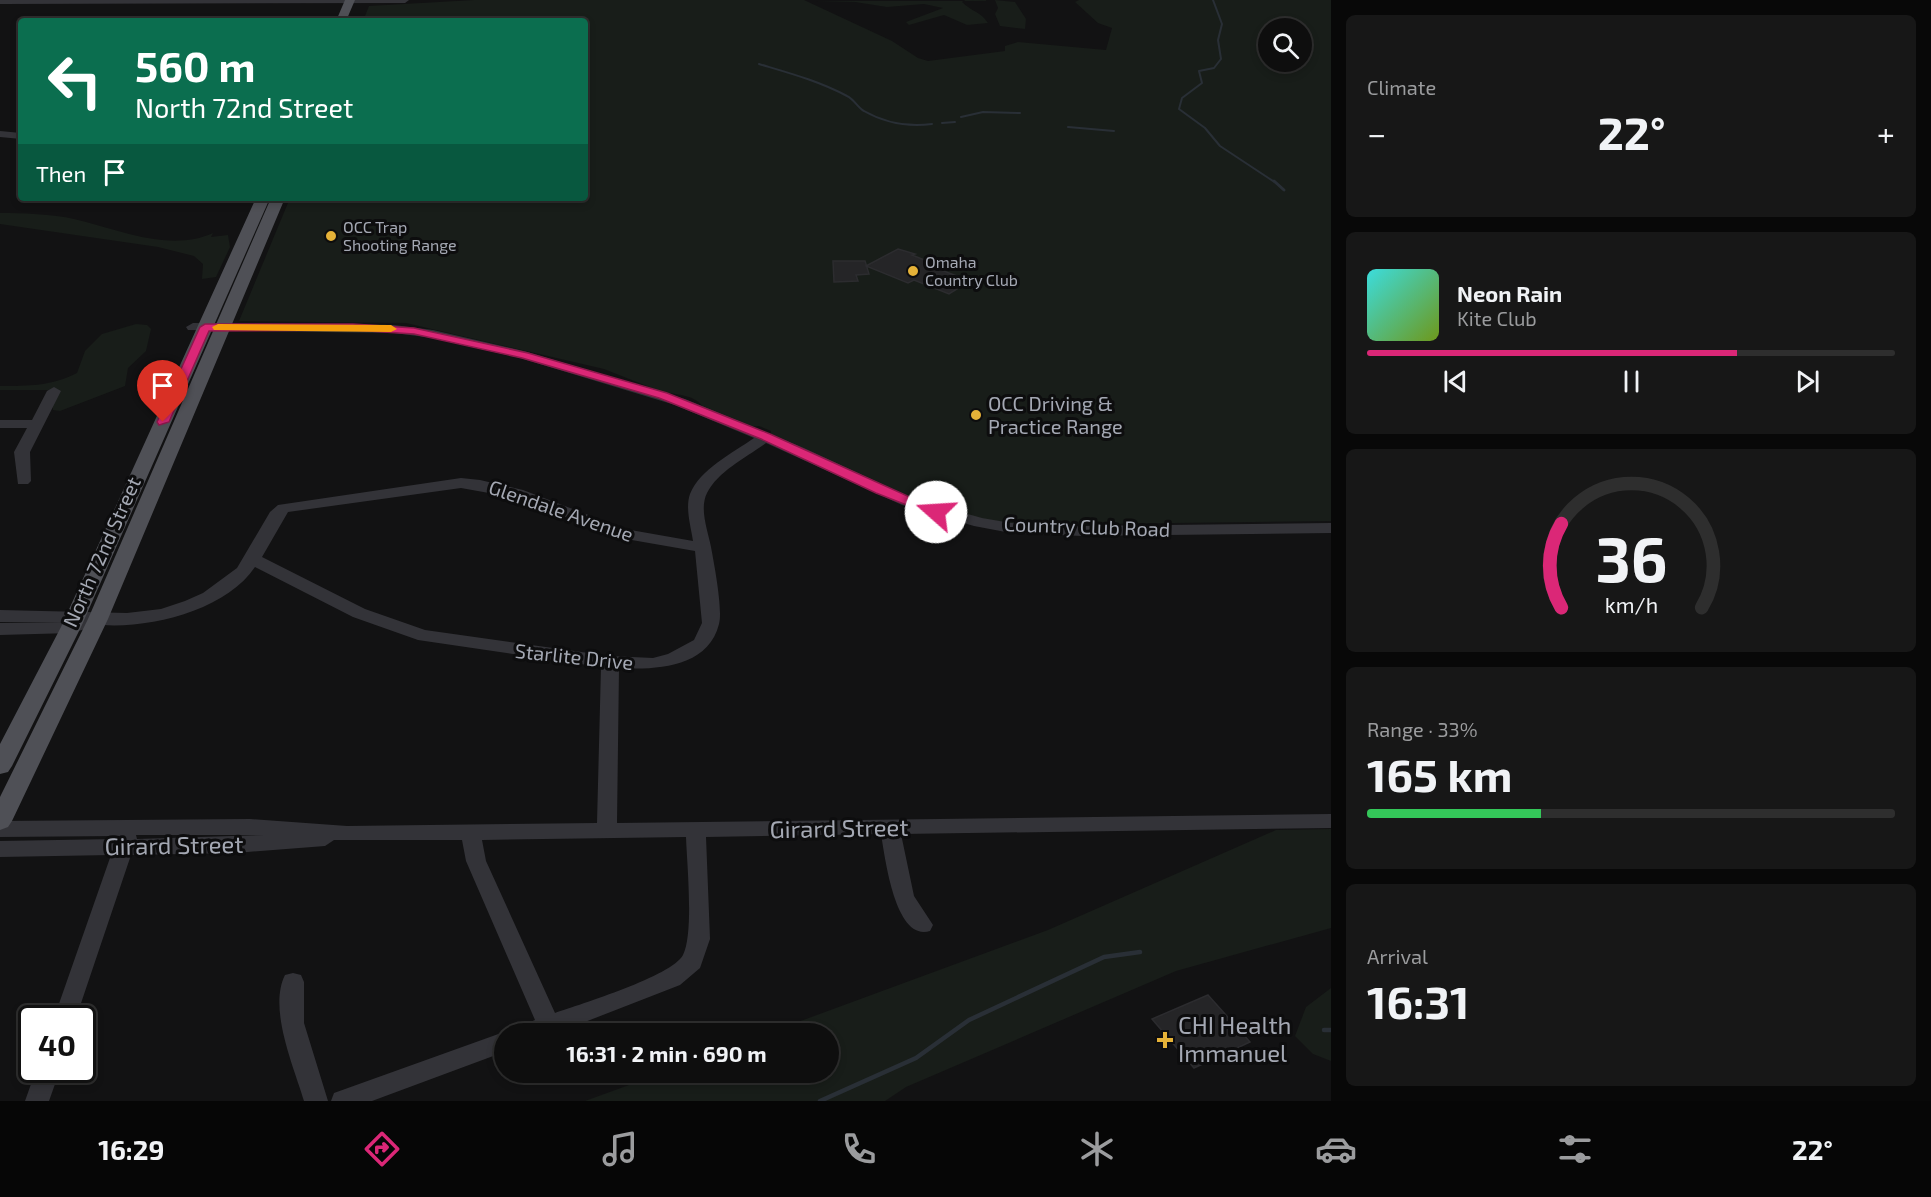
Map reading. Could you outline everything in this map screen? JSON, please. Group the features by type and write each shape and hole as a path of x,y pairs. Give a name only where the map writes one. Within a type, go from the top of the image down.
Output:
{"main road":[{"path":"343,18 356,0"},
{"path":"353,18 356,0"},
{"name":"North 72nd Street","path":"0,766 73,621 262,201"},
{"name":"North 72nd Street","path":"0,821 98,619 207,327 276,201"}],"street":[{"path":"150,1 160,0"},
{"path":"0,1 405,0"},
{"path":"0,134 18,136"},
{"name":"Country Club Road","path":"207,327 374,327 433,334 624,383 680,402 765,436 908,502 936,512 988,524 1083,531 1331,528"},
{"path":"23,481 21,457 54,391"},
{"path":"0,424 36,424"},
{"name":"Starlite Drive","path":"253,560 359,613 405,632 483,646 610,662 653,664 675,658 694,649 705,638 712,615 696,512 701,488 712,475 765,436"},
{"name":"Glendale Avenue","path":"253,560 278,512 287,507 443,484 475,483 512,491 630,536 703,547"},
{"path":"0,629 73,621 146,617 191,605 222,588 243,572 253,560"},
{"path":"0,616 73,621"},
{"path":"608,831 610,662"},
{"name":"Girard Street","path":"0,829 126,838 265,844 347,834 1331,821"},
{"path":"890,828 904,898 922,925"},
{"path":"554,1023 672,980 682,972 697,951 699,939 696,830"},
{"path":"471,833 476,861 548,1023"},
{"path":"69,1005 126,838"},
{"name":"Girard Street","path":"0,849 126,838"},
{"path":"293,982 292,1023 315,1101"},
{"path":"343,1101 494,1046"},
{"path":"37,1101 43,1083"}],"shaded area":[{"name":"Omaha Country Club","path":"474,0 804,0 892,41 918,58 928,61 1005,51 1005,46 1018,42 1106,50 1112,28 1098,23 1075,2 1079,0 1331,0 1331,521 1018,525 936,510 771,436 771,431 759,426 751,427 702,406 690,397 662,392 604,369 406,323 239,321 289,201 588,201 588,18 364,18 369,6"},
{"path":"965,0 962,2 988,23 967,25 944,15 909,25 906,22 943,8 924,4 887,7 855,2 815,1"},
{"path":"995,0 1015,2 1026,19 1025,29 1000,26 995,14 998,8"},
{"path":"0,213 66,217 161,240 196,239 213,233 211,237 228,235 230,247 216,277 202,279 203,264 194,256 158,247 0,224"},
{"path":"136,324 147,325 151,329 146,351 128,368 125,386 60,411 53,410 52,403 58,390 0,390 0,386 49,383 77,373 85,351 102,334"},
{"path":"1331,829 1331,928 1176,971 906,1087 885,1101 585,1101 634,1083 839,1083 839,1023 795,1023 1048,930 1276,830"},
{"path":"1331,988 1331,1061 1313,1054 1295,1036 1306,1007"}],"building":[{"name":"Omaha Country Club","path":"898,249 915,254 912,255 937,265 933,267 970,281 949,294 914,280 908,283 866,266"},
{"path":"833,261 865,261 869,274 856,275 858,281 834,282"},
{"path":"1208,995 1250,1042 1194,1068 1152,1019"}],"waterway":[{"path":"1213,0 1222,24 1218,40 1221,59 1214,68 1199,71 1202,83 1182,98 1179,109 1205,128 1220,146 1276,183"},
{"path":"759,64 826,86 849,97 864,111 880,119 915,125 932,124"},
{"path":"961,117 983,112 1020,113"},
{"path":"942,123 955,122"},
{"path":"1068,127 1114,131"},
{"path":"1274,181 1284,190"},
{"path":"820,1101 916,1058 969,1020 1104,957 1140,952"},
{"path":"1324,1030 1331,1030"}],"slow traffic":[{"path":"218,327 374,327 391,329"}],"place":[{"name":"OCC Trap Shooting Range","path":"331,236"},
{"name":"Omaha Country Club","path":"913,271"},
{"name":"OCC Driving & Practice Range","path":"976,415"},
{"name":"CHI Health Immanuel","path":"1165,1040"}],"route":[{"path":"163,422 205,327 353,327 414,331 453,338 524,356 663,395 799,451 880,491 936,512"}]}
